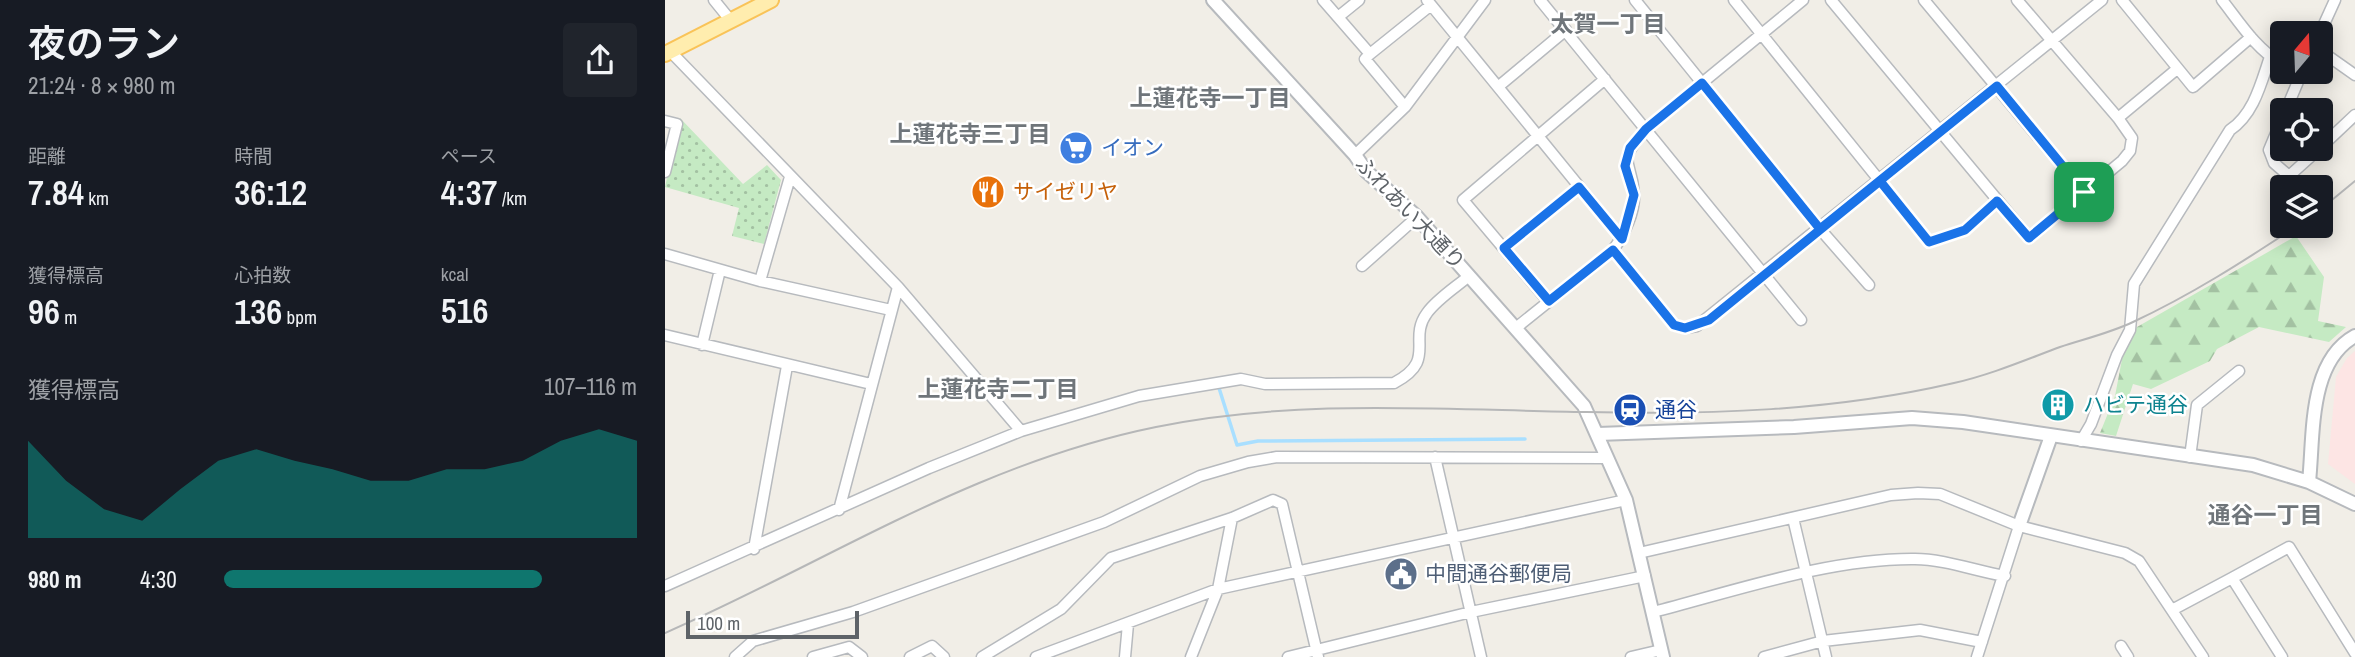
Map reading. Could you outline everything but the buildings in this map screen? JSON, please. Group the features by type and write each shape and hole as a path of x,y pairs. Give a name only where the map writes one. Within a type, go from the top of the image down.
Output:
{"main road":[{"path":"667,53 771,0"}],"street":[{"path":"714,0 731,21"},
{"name":"ふれあい大通り","path":"1213,0 1355,155 1366,171 1417,217 1517,327 1584,406 1626,500 1662,654"},
{"path":"1323,0 1370,54"},
{"path":"1338,17 1359,0"},
{"path":"1355,155 1405,107 1485,0"},
{"path":"1540,0 1801,320"},
{"path":"1635,0 1820,229 1869,285"},
{"path":"1734,0 1929,242 1965,230 1997,201"},
{"path":"1517,327 1613,250 1622,239 1634,195 1625,166 1630,148 1646,129 1803,0"},
{"path":"1831,0 2029,238 2130,151 2132,138 2017,0"},
{"path":"1924,0 2084,192"},
{"path":"1613,250 1674,325 1685,328 1709,320 2102,0"},
{"path":"2122,0 2193,87 2251,37"},
{"path":"2081,440 2091,425 2117,355 2130,330 2134,284 2230,130 2240,124 2255,99 2270,57 2223,0"},
{"path":"2325,21 2335,0"},
{"path":"1405,107 1365,58 1429,3 1622,239"},
{"path":"1499,86 1566,30"},
{"path":"667,53 898,287 1021,431"},
{"path":"2333,59 2355,75"},
{"path":"2118,118 2177,69"},
{"path":"1549,301 1463,200 1605,79"},
{"path":"2333,136 2355,115"},
{"path":"665,121 677,124 665,172"},
{"path":"2273,161 2289,176 2306,161"},
{"path":"760,281 790,177"},
{"path":"1504,248 1579,187"},
{"path":"1362,266 1417,217"},
{"path":"665,254 760,281 891,310"},
{"path":"702,345 719,270"},
{"path":"665,586 754,549 929,468 1021,431 1139,396 1241,379 1265,384 1394,383 1410,375 1418,363 1426,313 1469,276"},
{"path":"839,510 898,287"},
{"path":"665,335 871,384"},
{"path":"2309,482 2320,388 2327,363 2335,350 2355,335"},
{"path":"754,549 787,366"},
{"path":"2190,457 2197,405 2239,370"},
{"path":"1598,434 1794,428 1912,418 1963,422 2253,465 2309,482 2355,504"},
{"path":"1977,657 2051,436"},
{"path":"735,657 753,641 853,612 1104,522 1200,476 1248,462 1277,457 1606,458"},
{"path":"1434,457 1481,657"},
{"path":"1639,553 1891,495 1940,494 2019,526 2139,561 2203,657"},
{"path":"982,657 1061,609 1111,558 1232,518 1273,500 1282,504 1317,653"},
{"path":"1036,657 1219,589 1299,574 1626,500"},
{"path":"1191,657 1219,589 1232,518"},
{"path":"1793,518 1826,657"},
{"path":"2172,610 2289,547 2355,653"},
{"path":"1653,612 1807,574 1877,561 1918,558 2004,576"},
{"path":"1288,657 1317,653 1471,612 1645,576"},
{"path":"2232,578 2282,657"},
{"path":"1125,657 1128,624"},
{"path":"1764,657 1823,641 1920,630 1982,642"},
{"path":"911,657 932,646 944,657"},
{"path":"2121,646 2127,657"},
{"path":"813,657 849,647 862,657"},
{"path":"1631,657 1662,654"}],"shaded area":[{"path":"2355,351 2355,484 2328,464 2336,377 2347,358"}],"green space":[{"path":"680,118 743,184 767,165 781,180 764,244 732,236 739,208 665,187"},
{"path":"2293,238 2297,238 2324,277 2318,321 2346,327 2329,342 2259,327 2217,349 2210,361 2151,389 2133,384 2116,436 2100,433 2115,396 2123,354 2137,327"}],"waterway":[{"path":"1219,388 1237,445 1258,441 1525,439"}],"tram line":[{"path":"2333,199 2355,181"},
{"path":"665,633 964,489 1089,443 1209,418 1316,409 1424,408 1679,413 1771,409 1863,400 1981,376 2124,326 2196,289 2279,238"}],"place":[{"name":"イオン","path":"1076,148"},
{"name":"サイゼリヤ","path":"988,192"},
{"name":"ハビテ通谷","path":"2058,405"},
{"name":"通谷","path":"1630,410"},
{"name":"中間通谷郵便局","path":"1401,574"}],"district":[{"name":"太賀一丁目","path":"1608,24"},
{"name":"上蓮花寺一丁目","path":"1210,98"},
{"name":"上蓮花寺三丁目","path":"970,134"},
{"name":"上蓮花寺二丁目","path":"998,389"},
{"name":"通谷一丁目","path":"2265,515"}],"route":[{"path":"1702,83 1820,229 1997,86 2084,192 2029,238 1997,201 1965,230 1929,242 1880,181 1709,320 1685,328 1674,325 1613,250 1549,301 1504,248 1579,187 1622,239 1634,195 1625,166 1630,148 1646,129 1702,83"}]}
